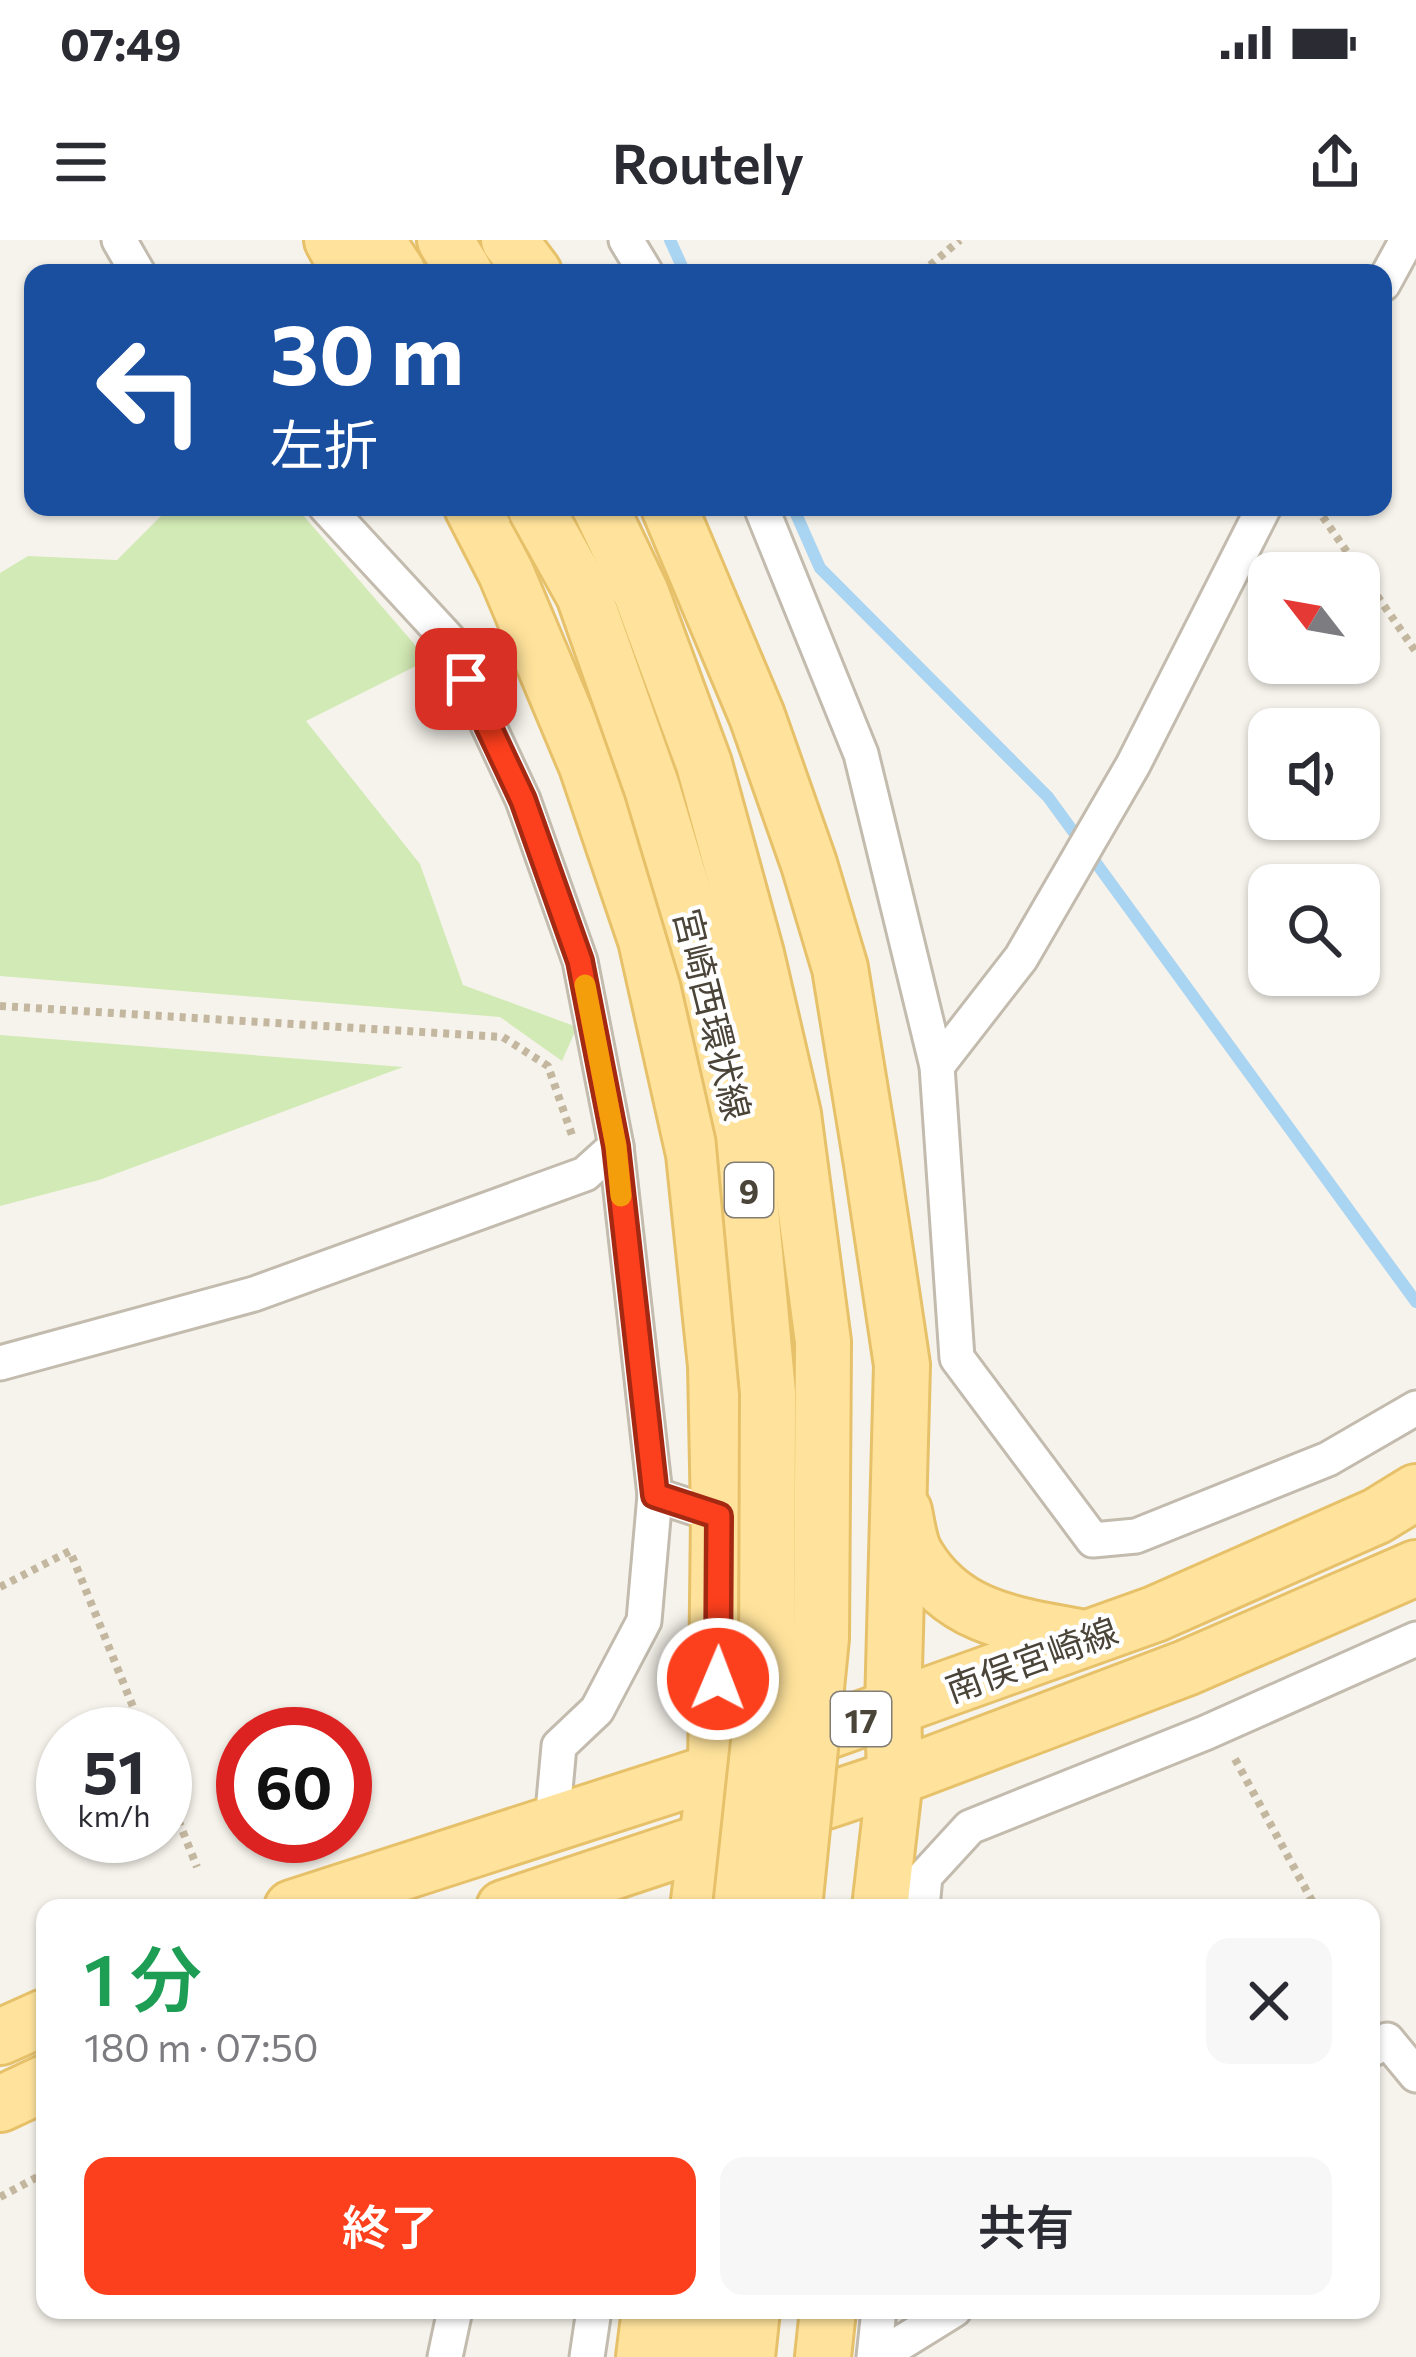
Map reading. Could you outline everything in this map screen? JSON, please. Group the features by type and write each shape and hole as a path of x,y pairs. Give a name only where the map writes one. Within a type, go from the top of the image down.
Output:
{"main road":[{"path":"509,240 527,264"},
{"path":"477,516 506,572 586,766 646,940 694,1154 716,1366 719,1516 716,1771 699,1899"},
{"name":"宮崎西環状線","path":"540,516 584,595 652,788 708,975 744,1134 768,1393 767,1667 742,1899"},
{"name":"宮崎西環状線","path":"603,516 641,593 704,764 793,1114 823,1342 821,1638 795,1899"},
{"path":"673,516 757,716 840,968 902,1365 893,1708 896,1778 881,1899"},
{"path":"898,1491 915,1555 954,1601 1010,1624 1087,1638"},
{"name":"南俣宮崎線","path":"320,1899 716,1771 1155,1614 1377,1516 1416,1492"},
{"name":"南俣宮崎線","path":"553,1899 705,1841 896,1778 1186,1668 1416,1568"},
{"path":"0,2037 36,2021"},
{"path":"0,2104 36,2087"},
{"path":"644,2357 649,2319"},
{"path":"698,2357 700,2319"},
{"path":"747,2357 751,2319"},
{"path":"823,2357 827,2319"}],"street":[{"path":"1392,268 1407,240"},
{"path":"334,516 448,639 523,800 580,961 616,1146 655,1495 644,1621 597,1709 559,1746 552,1823"},
{"path":"765,516 861,754 937,1066 957,1358 1093,1540 1136,1536 1306,1468 1416,1408"},
{"path":"937,1066 1021,958 1133,765 1259,516"},
{"path":"0,1363 254,1294 585,1174 616,1146"},
{"path":"655,1495 719,1516"},
{"path":"1155,1614 1186,1668"},
{"path":"923,1899 925,1876 970,1827 1205,1733 1416,1640"},
{"path":"1380,2045 1388,2040 1416,2075"},
{"path":"445,2357 453,2319"},
{"path":"587,2357 593,2319"},
{"path":"876,2357 878,2319"},
{"path":"876,2357 938,2319"}],"path":[{"path":"932,264 960,240"},
{"path":"1322,516 1416,652"},
{"path":"0,1006 503,1037 548,1066 585,1174"},
{"path":"0,1587 70,1551 133,1707"},
{"path":"1229,1748 1311,1899"},
{"path":"192,1854 197,1867"},
{"path":"0,2197 36,2178"}],"green space":[{"path":"161,516 304,516 428,660 306,721 420,864 463,985 577,1027 562,1061 500,1017 0,976 0,573 28,556 117,560"},
{"path":"0,1035 403,1067 99,1180 0,1206"}],"waterway":[{"path":"670,240 681,264"},
{"path":"797,516 820,568 1048,797 1416,1302"}],"slow traffic":[{"path":"585,985 621,1196"}],"route":[{"path":"466,679 523,800 580,961 616,1146 655,1495 719,1516 718,1679"}]}
